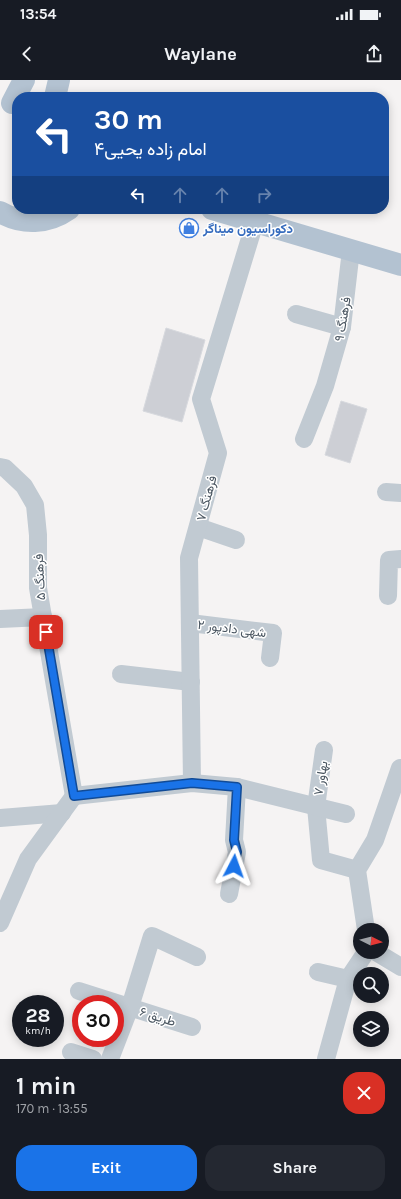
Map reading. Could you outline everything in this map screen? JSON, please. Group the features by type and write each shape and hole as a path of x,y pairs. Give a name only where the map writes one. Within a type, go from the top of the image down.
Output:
{"main road":[{"path":"17,92 24,80"},
{"path":"56,92 59,80"},
{"path":"0,212 15,219 37,221 61,214"},
{"path":"228,214 401,265"}],"street":[{"name":"فرهنگ ۷","path":"192,783 190,558 218,453 201,399 254,222"},
{"name":"فرهنگ ۹","path":"304,439 325,386 342,327 351,250"},
{"path":"296,314 342,327"},
{"name":"فرهنگ ۵","path":"0,467 5,468 24,486 36,505 38,534 38,588 74,796"},
{"path":"198,526 236,540"},
{"path":"388,596 389,560 401,559"},
{"path":"0,619 43,617"},
{"name":"شهی دادپور ۲","path":"190,623 273,633 270,658"},
{"path":"121,674 191,682"},
{"name":"بهاور ۷","path":"324,750 316,807 321,860 357,870"},
{"path":"365,923 357,870 375,840 400,768"},
{"path":"0,923 8,887 74,796 192,783 237,787 346,814"},
{"path":"229,894 237,852 234,840 237,787"},
{"path":"0,818 62,813"},
{"path":"110,1059 130,1007 152,936 196,957"},
{"path":"326,1059 348,979 361,959"},
{"path":"388,959 401,967"},
{"path":"318,972 348,979"},
{"name":"طریق ۶","path":"79,991 192,1027"},
{"path":"71,1052 93,1059"}],"building":[{"path":"166,328 205,340 182,422 143,411"},
{"path":"341,401 367,409 350,463 325,455"}],"place":[{"name":"دکوراسیون میناگر","path":"189,228"}],"route":[{"path":"46,632 74,796 192,783 237,787 234,840 237,852 234,866"}]}
